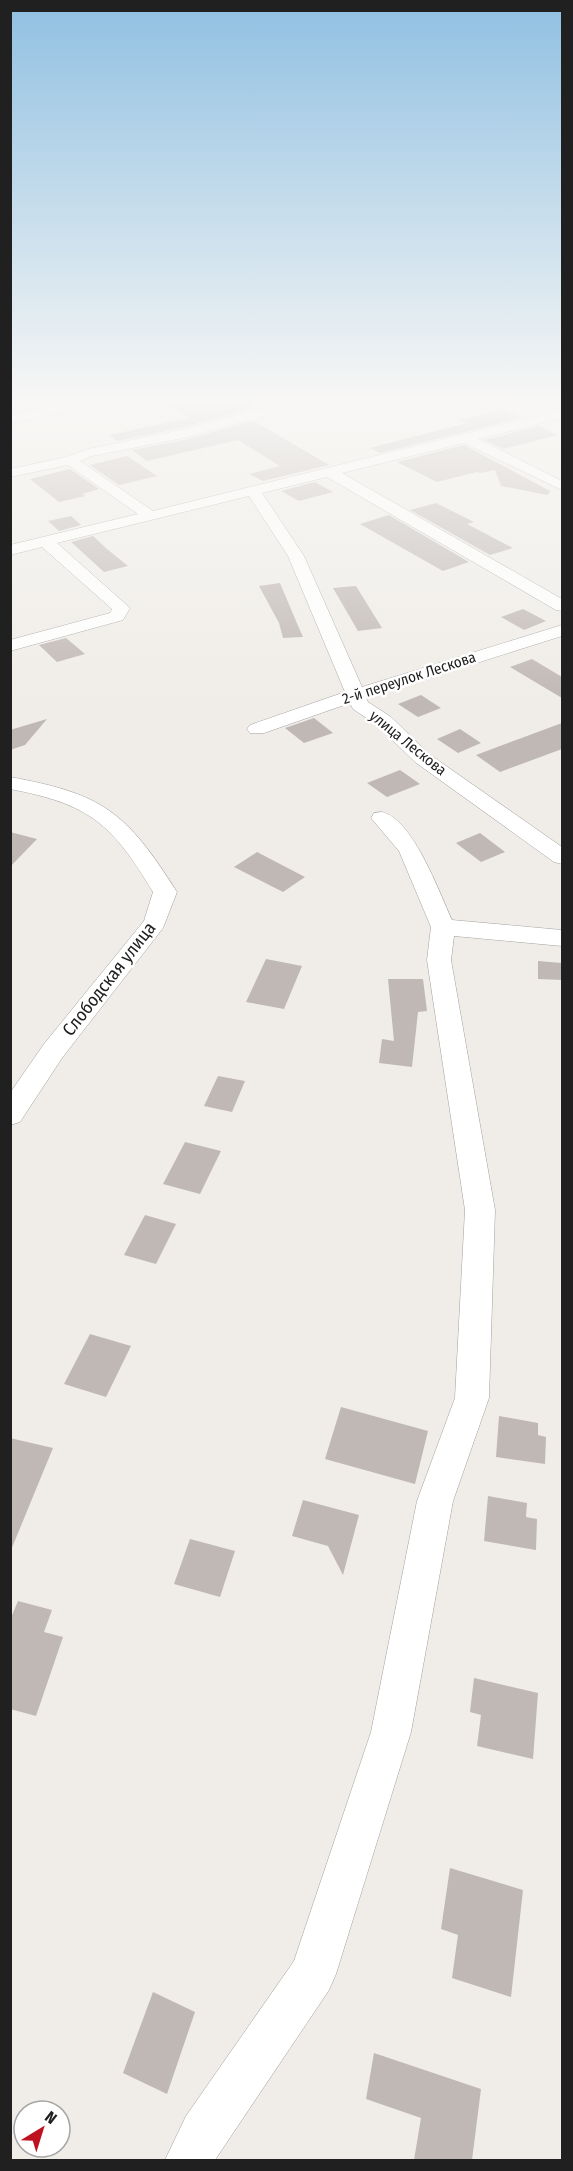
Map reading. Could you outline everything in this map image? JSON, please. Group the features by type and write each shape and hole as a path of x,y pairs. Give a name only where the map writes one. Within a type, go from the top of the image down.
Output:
{"street":[{"path":"128,500 150,516"},
{"path":"10,550 218,500"},
{"name":"улица Лескова","path":"259,500 296,556 360,705 384,721 422,758 562,857"},
{"path":"378,500 562,606"},
{"path":"10,646 117,616 121,608 45,541"},
{"name":"2-й переулок Лескова","path":"257,729 355,695 562,630"},
{"name":"Слободская улица","path":"10,783 75,798 103,813 145,860 165,892 155,923 53,1052 10,1115"},
{"path":"189,2160 203,2133 313,1974 391,1732 435,1501 472,1398 480,1210 439,960 443,927 409,849 382,818"},
{"path":"443,927 562,938"}],"building":[{"path":"436,503 474,522 467,524 513,548 490,555 410,510"},
{"path":"389,515 469,562 443,571 360,524"},
{"path":"71,516 81,525 59,531 48,521"},
{"path":"93,536 128,566 104,572 71,542"},
{"path":"280,583 303,637 283,638 279,623 259,586"},
{"path":"356,586 382,628 358,631 333,588"},
{"path":"523,609 546,621 524,630 501,617"},
{"path":"66,638 85,654 57,662 39,645"},
{"path":"532,659 562,677 562,698 510,667"},
{"path":"421,695 441,708 418,717 398,704"},
{"path":"314,718 333,733 304,743 285,728"},
{"path":"47,719 25,745 10,750 10,730"},
{"path":"562,723 562,749 500,772 476,755"},
{"path":"460,729 481,743 458,753 437,739"},
{"path":"400,770 420,784 387,797 367,783"},
{"path":"10,832 37,839 10,867"},
{"path":"480,833 505,852 481,862 456,843"},
{"path":"257,852 305,877 283,892 234,867"},
{"path":"266,959 302,966 284,1009 246,1002"},
{"path":"538,961 562,963 562,980 538,979"},
{"path":"388,979 423,979 427,1011 418,1012 412,1067 379,1063 382,1039 394,1041"},
{"path":"218,1076 245,1081 232,1112 204,1106"},
{"path":"185,1142 221,1151 200,1194 163,1184"},
{"path":"145,1215 176,1224 156,1264 124,1255"},
{"path":"90,1334 131,1346 106,1397 64,1384"},
{"path":"341,1407 428,1431 415,1484 325,1459"},
{"path":"499,1416 538,1423 538,1435 546,1437 545,1464 496,1457"},
{"path":"10,1438 53,1448 11,1550 10,1550"},
{"path":"488,1496 527,1503 526,1517 537,1519 536,1550 484,1541"},
{"path":"303,1500 359,1515 343,1575 328,1546 292,1536"},
{"path":"190,1539 235,1551 220,1597 174,1584"},
{"path":"18,1601 52,1610 44,1632 63,1637 36,1716 10,1709 10,1620"},
{"path":"474,1678 538,1693 533,1759 477,1746 481,1715 470,1712"},
{"path":"450,1868 523,1890 511,1997 452,1978 458,1935 441,1929"},
{"path":"153,1992 195,2012 167,2094 123,2073"},
{"path":"374,2053 481,2089 472,2160 414,2160 421,2118 366,2099"}]}
